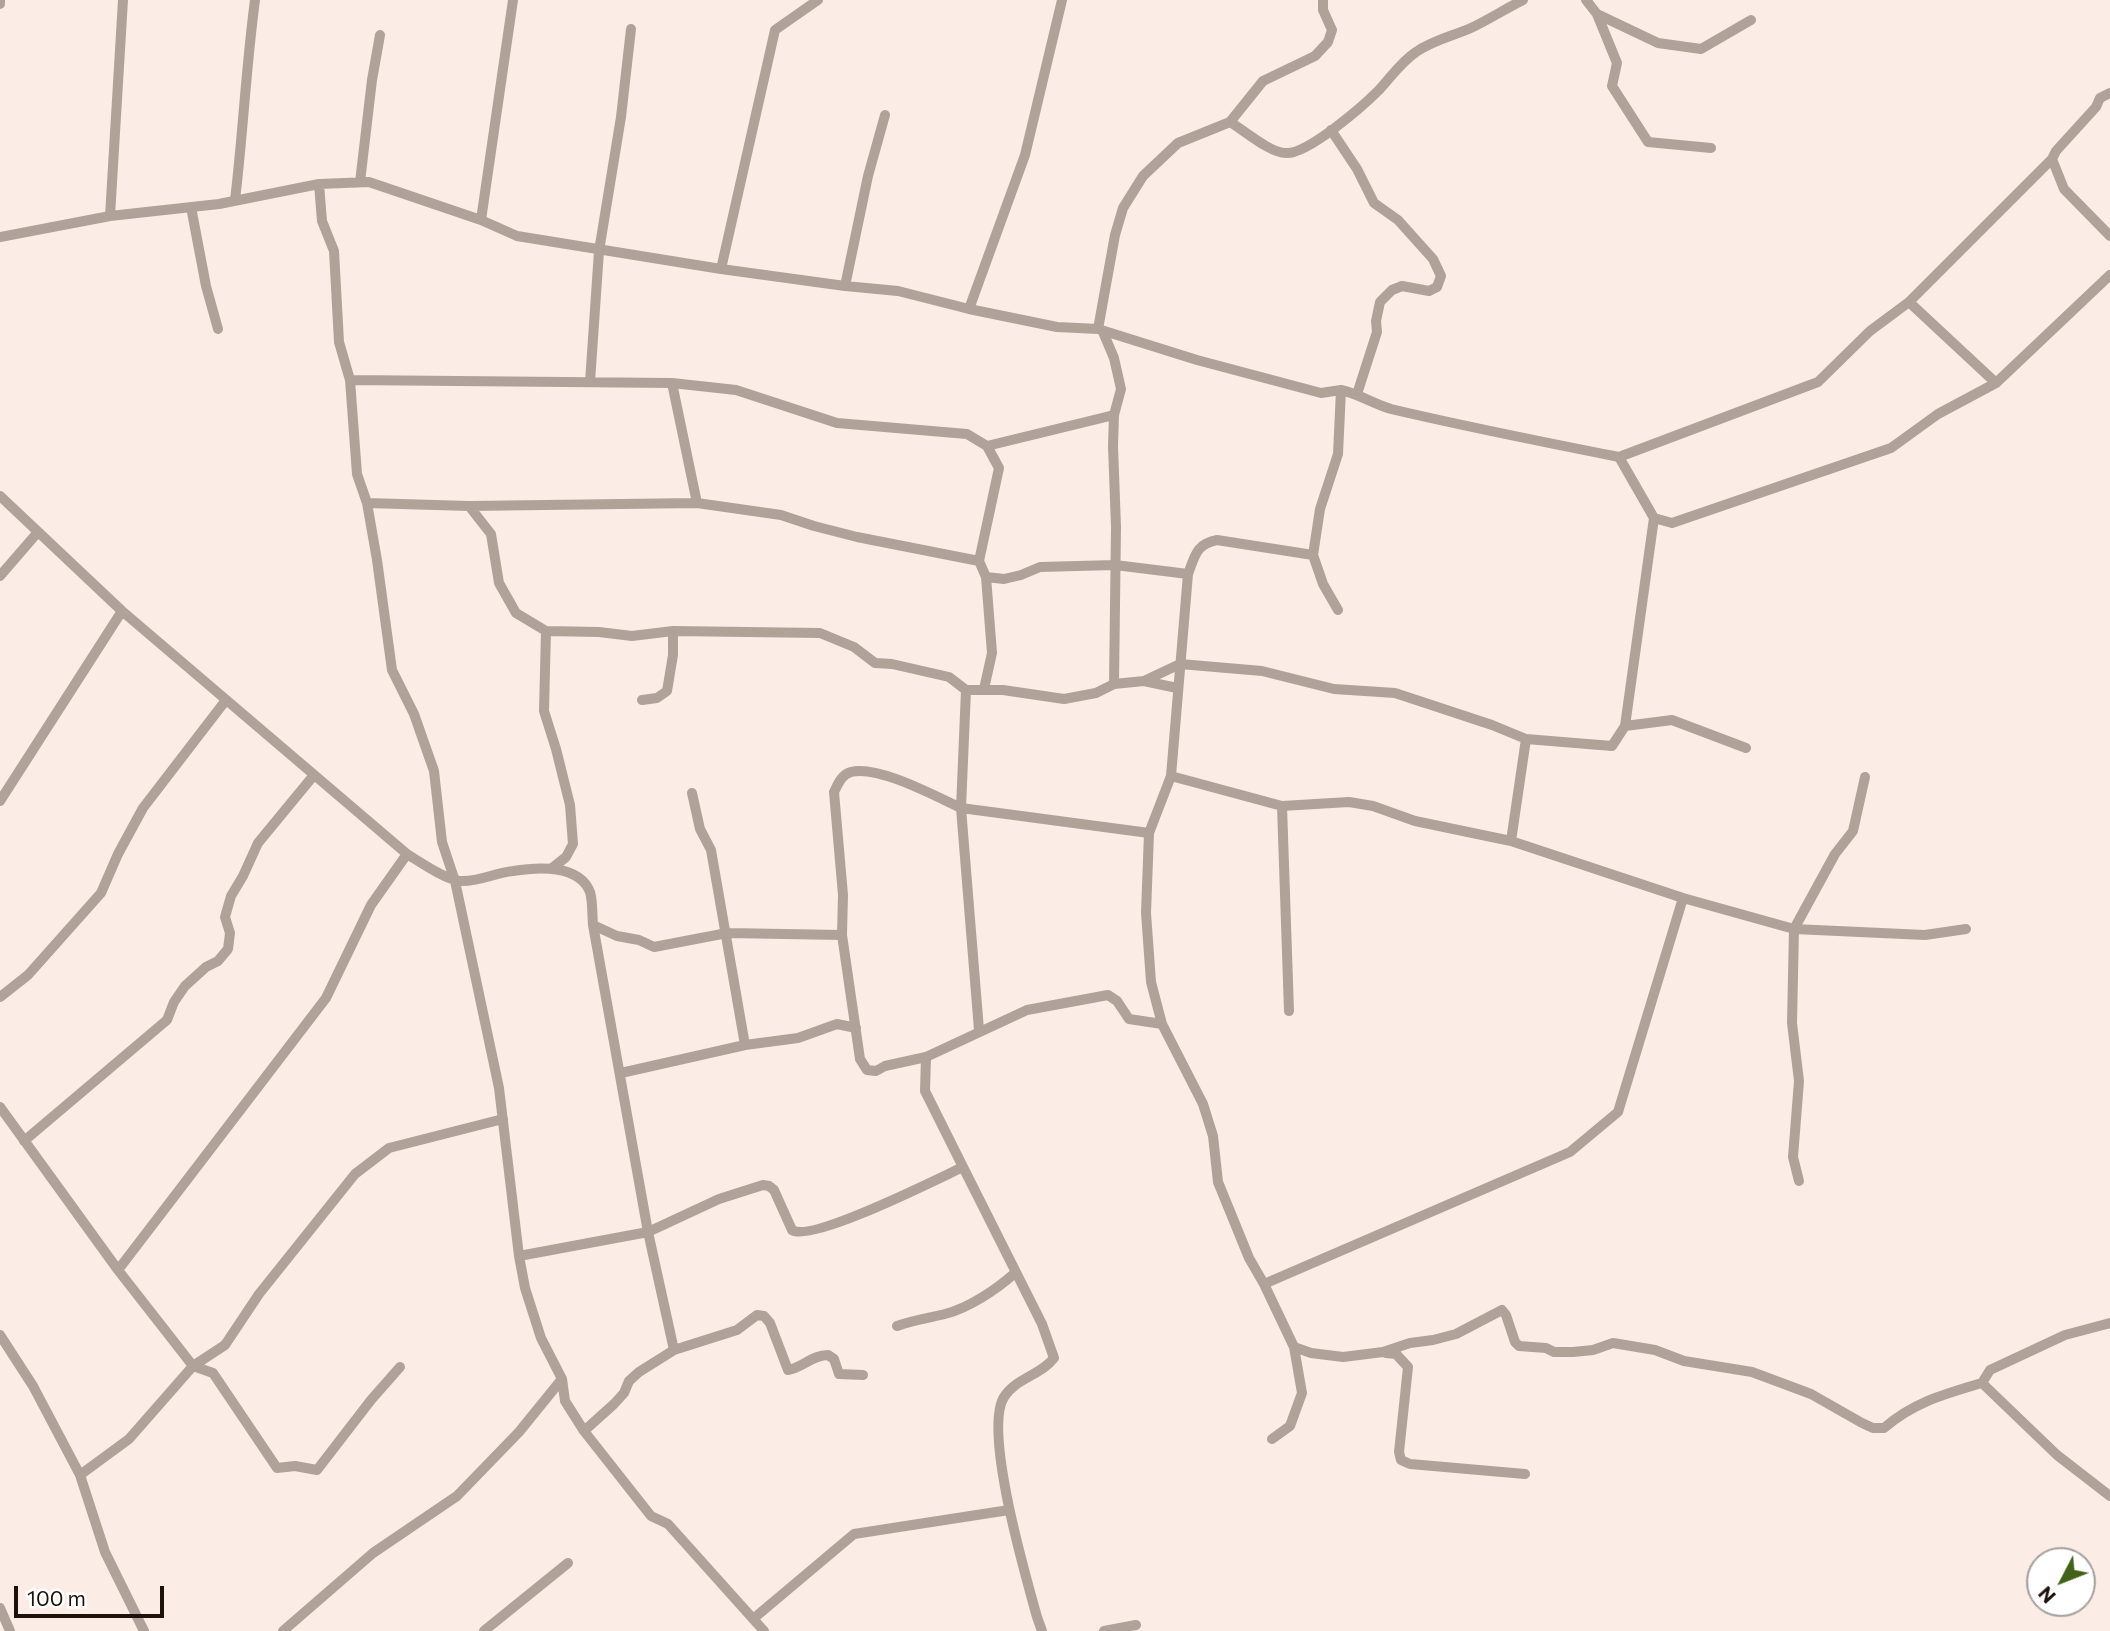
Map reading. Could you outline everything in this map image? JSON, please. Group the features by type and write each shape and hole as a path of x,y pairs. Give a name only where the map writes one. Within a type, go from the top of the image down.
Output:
{"street":[{"path":"110,216 123,0"},
{"path":"235,200 245,117 246,67 255,0"},
{"path":"481,220 513,0"},
{"path":"721,269 775,30 818,0"},
{"path":"969,309 1025,155 1062,0"},
{"path":"1114,684 1114,415 1121,389 1114,359 1101,330 1115,235 1123,208 1143,176 1178,143 1230,122 1263,81 1315,55 1328,42 1332,30 1323,10 1323,0"},
{"path":"1230,122 1275,151 1288,153 1311,145 1378,91 1417,51 1471,28 1523,0"},
{"path":"1586,0 1597,14 1617,63 1612,86 1648,142 1711,148"},
{"path":"1597,14 1658,43 1701,49 1751,20"},
{"path":"590,382 598,251 621,117 631,29"},
{"path":"360,182 380,35"},
{"path":"0,237 110,216 191,207 319,184 369,182 481,220 517,236 721,269 845,286 898,290 969,309 1057,327 1101,330 1197,360 1321,393 1341,390 1357,394 1383,407 1407,413 1619,457 1818,382 1870,331 1909,302 2052,159 2056,151 2096,107 2100,98 2110,93"},
{"path":"845,286 868,176 885,115"},
{"path":"1331,130 1357,169 1374,203 1398,220 1433,259 1441,276 1437,287 1429,291 1402,286 1392,290 1380,302 1377,332 1357,394"},
{"path":"2052,159 2064,189 2110,236"},
{"path":"319,184 323,222 334,251 339,342 350,380 357,474 367,503 392,670 414,714 433,771 442,842 456,881 499,1088 525,1288 541,1338 562,1379 565,1401 584,1431 651,1516 668,1524 764,1631"},
{"path":"191,207 206,286 218,329"},
{"path":"1654,518 1672,523 1891,448 1938,414 1996,383 2110,275"},
{"path":"1909,302 1996,383"},
{"path":"350,380 672,383 736,390 837,422 967,434 986,446 999,468 979,561 986,577 992,653 984,690"},
{"path":"672,383 697,503"},
{"path":"1338,610 1323,584 1313,555 1320,509 1338,454 1341,390"},
{"path":"986,446 1114,415"},
{"path":"1144,681 1180,664 1262,671 1334,689 1395,692 1526,739 1612,746 1625,726 1654,518 1619,457"},
{"path":"0,496 122,611 407,854 456,881 476,881 512,871 551,869 574,873 584,882 591,894 593,925 648,1231 674,1350"},
{"path":"367,503 469,506 697,503 781,515 857,537 979,561"},
{"path":"469,506 491,534 499,583 516,613 546,631 632,636 673,631 820,633 854,647 875,663 892,664 948,677 966,690 1003,690 1064,699 1096,693 1114,684 1144,681 1177,688"},
{"path":"0,576 38,531"},
{"path":"1272,1439 1290,1426 1302,1393 1294,1347 1249,1258 1218,1182 1213,1136 1203,1104 1162,1024 1151,982 1147,927 1149,833 1171,776 1188,574 1198,551 1206,542 1217,540 1313,555"},
{"path":"986,577 1004,579 1040,567 1115,565 1188,574"},
{"path":"0,801 122,611"},
{"path":"546,631 544,711 569,805 573,844 566,857 551,869"},
{"path":"642,700 657,698 667,691 674,654 673,631"},
{"path":"966,690 961,808 979,1030"},
{"path":"0,997 28,975 102,893 118,854 143,808 226,700"},
{"path":"1625,726 1672,720 1746,748"},
{"path":"1511,841 1526,739"},
{"path":"1149,833 961,808 875,772 849,772 840,780 834,792 843,895 842,935 860,1059 867,1070 876,1071 886,1066 926,1057 979,1030 1027,1010 1108,995 1117,1001 1129,1019 1162,1024"},
{"path":"24,1141 167,1020 174,1002 185,986 206,967 218,961 228,949 230,933 225,917 230,896 243,876 258,843 314,775"},
{"path":"1171,776 1282,806 1349,802 1373,806 1415,821 1511,841 1683,898 1794,929 1925,934 1966,929"},
{"path":"1799,1181 1793,1157 1799,1081 1793,1023 1794,929 1835,853 1853,831 1865,777"},
{"path":"692,793 700,829 711,850 745,1045"},
{"path":"1282,806 1289,1011"},
{"path":"118,1270 326,998 371,905 407,854"},
{"path":"1264,1284 1570,1152 1618,1112 1683,898"},
{"path":"593,925 617,936 639,940 654,947 727,933 842,935"},
{"path":"621,1073 745,1045 798,1038 836,1024 856,1028"},
{"path":"926,1057 925,1091 1042,1324 1054,1358 1049,1365 1013,1385 1002,1399 998,1432 1009,1510 1042,1631"},
{"path":"0,1107 118,1270 194,1366 213,1373 277,1468 295,1466 317,1470 370,1400 400,1367"},
{"path":"80,1475 129,1439 194,1366 226,1345 259,1294 355,1174 389,1148 503,1119"},
{"path":"519,1256 648,1231 719,1199 763,1185 774,1190 792,1230 804,1233 838,1224 963,1167"},
{"path":"897,1326 947,1313 998,1289 1015,1273"},
{"path":"1294,1347 1311,1353 1343,1357 1383,1352 1410,1343 1455,1334 1502,1310 1515,1342 1520,1346 1546,1348 1554,1352 1573,1352 1620,1343 1655,1350 1684,1361 1752,1372 1811,1394 1872,1428 1884,1428 1922,1402 1982,1383 1990,1370 2065,1335 2110,1324"},
{"path":"584,1431 614,1404 624,1393 629,1381 639,1372 674,1350 737,1330 757,1315 764,1316 770,1323 788,1370 808,1360 828,1355 834,1359 839,1374 863,1375"},
{"path":"0,1335 33,1386 80,1475 105,1552 144,1631"},
{"path":"1383,1352 1396,1354 1408,1367 1399,1452 1401,1460 1410,1464 1525,1474"},
{"path":"283,1631 373,1553 457,1496 519,1432 562,1379"},
{"path":"1982,1383 2057,1455 2110,1496"},
{"path":"753,1619 854,1534 1009,1510"},
{"path":"484,1631 568,1563"},
{"path":"0,1608 10,1631"},
{"path":"1104,1631 1136,1625"}]}
